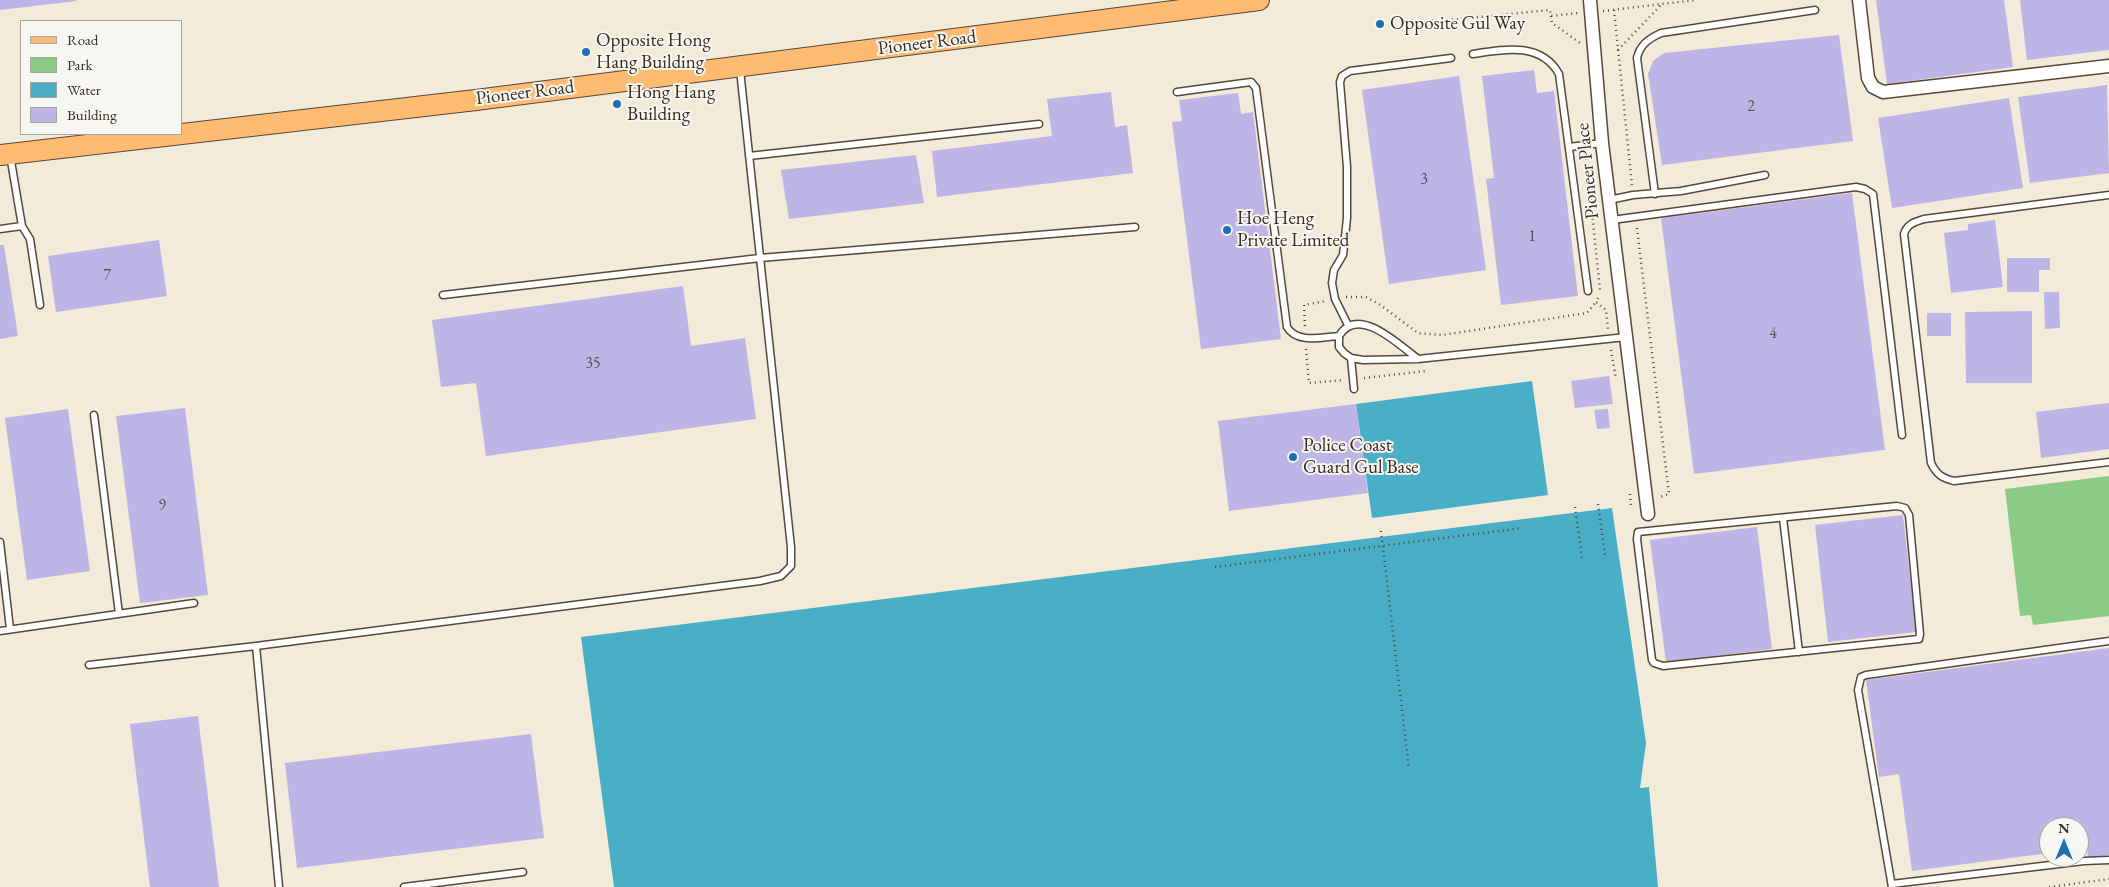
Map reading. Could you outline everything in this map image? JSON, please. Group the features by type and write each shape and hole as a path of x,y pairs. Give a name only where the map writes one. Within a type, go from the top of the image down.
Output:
{"main road":[{"name":"Pioneer Road","path":"182,134 476,100 740,66 1174,6 1259,0"},
{"name":"Pioneer Road","path":"5,154 171,135"}],"street":[{"path":"1859,0 1868,78 1873,87 1883,92 2109,66"},
{"name":"Pioneer Place","path":"1591,6 1602,144 1648,508"}],"lane":[{"path":"1655,194 1637,58 1639,48 1661,33 1815,10"},
{"path":"1473,54 1500,50 1530,50 1554,65 1560,74 1588,291"},
{"path":"1348,325 1335,299 1332,283 1334,270 1343,255 1347,218 1347,167 1340,82 1342,76 1350,71 1451,58"},
{"path":"89,665 256,646 760,580 781,576 792,566 792,548 740,66"},
{"path":"1176,92 1251,82 1256,88 1287,327 1296,336 1305,338 1339,336"},
{"path":"749,156 1039,124"},
{"path":"1569,147 1602,144"},
{"path":"5,154 22,226 30,239 40,305"},
{"path":"1609,200 1633,195 1681,191 1765,175"},
{"path":"1612,220 1856,187 1865,189 1873,194 1902,435"},
{"path":"2109,195 1924,219 1910,224 1904,234 1930,463 1936,474 1944,479 1954,481 2109,462"},
{"path":"0,229 22,226"},
{"path":"443,295 760,258 1135,227"},
{"path":"1418,359 1373,327 1358,323 1348,325 1339,336 1339,347 1351,358 1418,359 1626,337"},
{"path":"1351,358 1354,389"},
{"path":"94,414 119,614"},
{"path":"1897,506 1905,508 1909,515 1919,639 1663,666 1654,663 1652,660 1637,539 1638,532 1649,530 1897,506"},
{"path":"1648,508 1649,530"},
{"path":"1783,518 1798,652"},
{"path":"0,542 10,629"},
{"path":"0,631 194,604"},
{"path":"2109,641 1866,675 1861,677 1858,690 1892,885 2084,861 2109,860"},
{"path":"256,646 279,887"},
{"path":"404,887 523,872"}],"path":[{"path":"1552,16 1591,6 1614,10 1696,0"},
{"path":"1618,50 1663,3"},
{"path":"1408,20 1440,21 1550,10 1552,23 1584,47"},
{"path":"1614,10 1633,195"},
{"path":"1635,217 1669,494 1648,508"},
{"path":"1432,370 1308,383 1304,304 1351,296 1366,297 1379,304 1418,334 1442,335 1587,313 1596,302"},
{"path":"1604,350 1611,350"},
{"path":"1598,504 1605,556"},
{"path":"1575,507 1582,559"},
{"path":"1215,567 1523,528"},
{"path":"1381,531 1409,769"},
{"path":"2049,887 2109,879"}],"green space":[{"path":"2109,476 2109,616 2033,625 2031,615 2020,616 2005,489"}],"water":[{"path":"1532,381 1548,495 1372,518 1356,404"},
{"path":"1612,508 1646,743 1640,788 1649,787 1658,887 614,887 581,637"}],"building":[{"path":"0,0 76,0 76,1 0,10"},
{"path":"1876,0 2004,0 2013,67 1887,84"},
{"path":"2020,0 2109,0 2109,50 2027,60"},
{"path":"1839,35 1853,141 1662,165 1648,74 1653,61 1664,53"},
{"path":"1534,70 1537,93 1554,91 1578,296 1501,305 1486,179 1494,178 1482,76"},
{"path":"1459,76 1486,270 1389,284 1362,90"},
{"path":"2107,85 2109,173 2030,183 2018,97"},
{"path":"1111,92 1115,127 1127,125 1133,173 937,197 932,151 1052,136 1047,99"},
{"name":"Hoe Heng Private Limited","path":"1238,93 1241,114 1253,112 1281,339 1201,349 1172,122 1182,121 1179,100"},
{"path":"2009,98 2023,188 1892,208 1878,118"},
{"path":"916,155 924,203 789,219 781,170"},
{"path":"1852,193 1885,450 1694,474 1661,218"},
{"path":"1995,220 2003,287 1951,293 1944,233 1968,230 1968,224"},
{"path":"159,240 167,296 56,312 48,256"},
{"path":"0,245 4,245 18,336 0,339"},
{"path":"2007,258 2050,258 2050,270 2039,270 2039,292 2007,292"},
{"path":"683,286 691,346 745,338 756,419 486,456 476,383 441,387 432,320"},
{"path":"2044,292 2059,292 2060,328 2045,329"},
{"path":"2032,311 2032,383 1966,383 1965,312"},
{"path":"1927,313 1951,313 1951,336 1927,336"},
{"path":"1609,376 1613,404 1575,408 1571,381"},
{"path":"2109,403 2109,449 2041,458 2036,412"},
{"name":"Police Coast Guard Gul Base","path":"1356,404 1368,493 1229,511 1218,421"},
{"path":"185,408 208,595 140,603 116,416"},
{"path":"68,409 90,571 27,580 5,418"},
{"path":"1608,409 1610,428 1597,429 1594,410"},
{"path":"1903,515 1916,632 1828,642 1815,525"},
{"path":"1757,527 1772,649 1666,662 1650,540"},
{"path":"2109,648 2109,855 2089,858 2089,817 2039,817 2039,854 1912,871 1899,774 1879,777 1866,680"},
{"path":"198,716 219,887 150,887 130,724"},
{"path":"531,734 544,838 297,868 285,763"}],"place":[{"name":"Opposite Gul Way","path":"1380,24"},
{"name":"Opposite Hong Hang Building","path":"586,52"},
{"name":"Hong Hang Building","path":"617,104"},
{"name":"Hoe Heng Private Limited","path":"1227,230"},
{"name":"Police Coast Guard Gul Base","path":"1293,457"}]}
